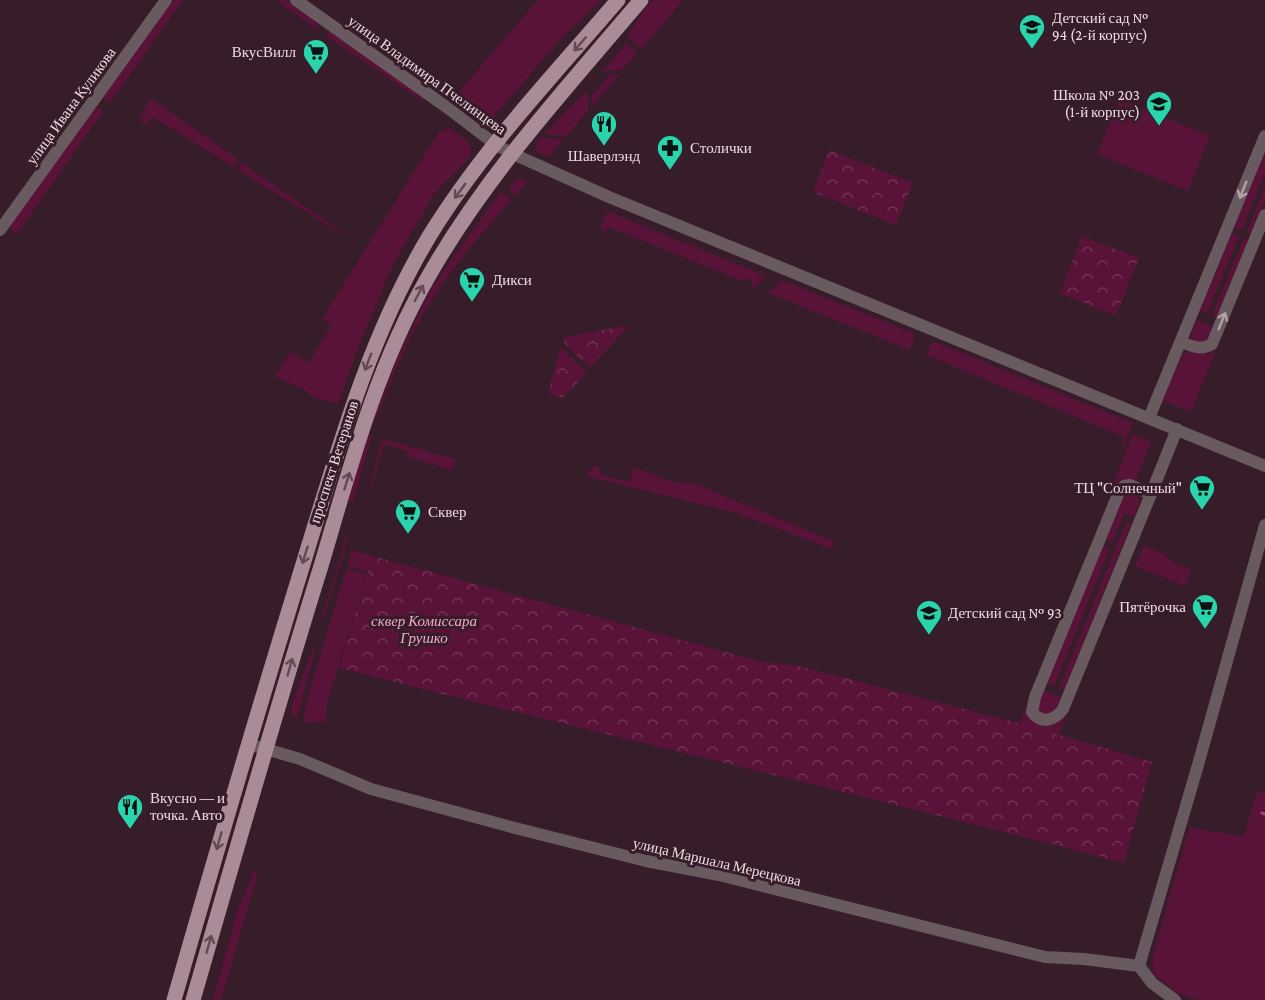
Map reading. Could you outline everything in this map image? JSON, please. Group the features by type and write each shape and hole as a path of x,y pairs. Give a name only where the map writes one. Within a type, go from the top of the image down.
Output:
{"main road":[{"name":"проспект Ветеранов","path":"174,1000 248,744 347,419 389,314 430,235 451,204 516,118 618,0"},
{"name":"проспект Ветеранов","path":"193,1000 265,749 360,435 384,367 404,321 453,236 511,153 641,0"}],"street":[{"name":"улица Ивана Куликова","path":"0,230 166,0"},
{"name":"улица Владимира Пчелинцева","path":"296,0 495,144 511,153 609,197 1265,466"},
{"path":"1149,418 1265,136"},
{"path":"1181,342 1200,348 1206,348 1212,344 1260,240 1265,215"},
{"path":"1151,494 1130,485 1124,486 1119,492 1032,705 1032,712 1038,718 1051,720 1063,709 1151,494 1177,429"},
{"path":"1175,1000 1152,983 1139,966 1265,525"},
{"name":"улица Маршала Мерецкова","path":"248,744 300,759 371,789 564,841 646,861 719,875 1045,957 1084,958 1139,966"}],"green space":[{"path":"176,0 183,0 110,103 105,100 104,94 161,14"},
{"path":"276,0 286,0 316,21 318,25 316,29"},
{"path":"538,0 601,0 560,40 494,116 489,118 457,94"},
{"path":"652,0 683,0 641,49 627,37"},
{"path":"332,31 408,86 430,106 325,35"},
{"path":"627,43 638,53 623,69 602,72"},
{"path":"620,73 592,106 591,97 611,74"},
{"path":"587,91 589,109 566,137 544,134"},
{"path":"151,98 239,160 234,167 153,117 147,125 139,120"},
{"path":"1120,99 1210,136 1188,191 1097,154"},
{"path":"99,108 103,112 17,234 12,231 11,224 93,109"},
{"path":"450,128 469,144 470,157 434,194 393,264 338,404 313,397 302,388 275,377 290,352 309,363 331,325 322,319 438,133"},
{"path":"541,137 563,140 548,157 536,149 535,146"},
{"path":"829,150 913,183 896,225 813,192"},
{"path":"1265,152 1265,173 1242,230 1234,227"},
{"path":"242,163 343,233 237,169"},
{"path":"518,178 528,181 515,196 508,189"},
{"path":"1265,187 1265,200 1251,234 1247,232"},
{"path":"501,191 511,200 461,259 428,305 396,370 376,419 374,416 399,354 433,286"},
{"path":"607,211 766,276 753,288 751,287 753,281 745,278 742,281 609,227 606,232 600,229"},
{"path":"1232,233 1239,236 1207,314 1200,311"},
{"path":"1082,236 1139,258 1116,316 1060,293"},
{"path":"1244,238 1249,240 1217,317 1212,315"},
{"path":"784,281 915,334 910,350 768,293"},
{"path":"1196,320 1213,327 1205,343 1193,341 1191,338"},
{"path":"625,326 627,328 590,368 564,343 564,337"},
{"path":"935,342 1133,423 1124,446 1121,445 1124,437 926,355 931,343"},
{"path":"1217,347 1191,412 1163,401 1182,355 1189,352 1210,354"},
{"path":"560,349 563,349 587,373 562,398 548,393"},
{"path":"372,434 353,502 347,500 366,438"},
{"path":"1133,434 1151,442 1135,482 1119,484 1114,482"},
{"path":"382,439 456,459 452,470 407,457 408,451 384,444 372,486 370,485"},
{"path":"596,465 601,475 629,482 634,467 672,482 693,483 835,542 832,549 737,513 589,477 587,473"},
{"path":"1127,491 1136,493 1140,502 1134,517 1124,514 1112,543 1105,540 1124,493"},
{"path":"1126,522 1131,524 1064,690 1059,688"},
{"path":"346,537 348,538 323,621 321,620"},
{"path":"1103,545 1110,548 1054,686 1047,683"},
{"path":"1144,546 1161,552 1176,564 1191,570 1185,586 1135,566"},
{"path":"352,550 372,556 367,571 347,566"},
{"name":"сквер Комиссара Грушко","path":"372,556 763,662 798,666 1015,722 1152,762 1124,863 339,668"},
{"path":"346,569 366,574 327,704 326,722 303,723 308,696"},
{"path":"314,645 316,645 297,719 293,716 291,708"},
{"path":"1043,690 1061,697 1054,711 1045,715 1037,707"},
{"path":"1027,704 1033,721 1042,725 1054,723 1066,715 1056,738 1018,727"},
{"path":"1257,791 1265,793 1265,1000 1200,1000 1179,994 1154,975 1152,959 1189,828 1244,836"},
{"path":"254,872 258,873 221,1000 213,1000 238,909"}],"place":[{"name":"Детский сад № 94 (2-й корпус)","path":"1032,50"},
{"name":"ВкусВилл","path":"316,75"},
{"name":"Школа № 203 (1-й корпус)","path":"1159,127"},
{"name":"Шаверлэнд","path":"604,147"},
{"name":"Столички","path":"670,171"},
{"name":"Дикси","path":"472,303"},
{"name":"ТЦ \"Солнечный\"","path":"1202,511"},
{"name":"Сквер","path":"408,535"},
{"name":"Пятёрочка","path":"1205,630"},
{"name":"Детский сад № 93","path":"929,636"},
{"name":"Вкусно — и точка. Авто","path":"130,830"}]}
